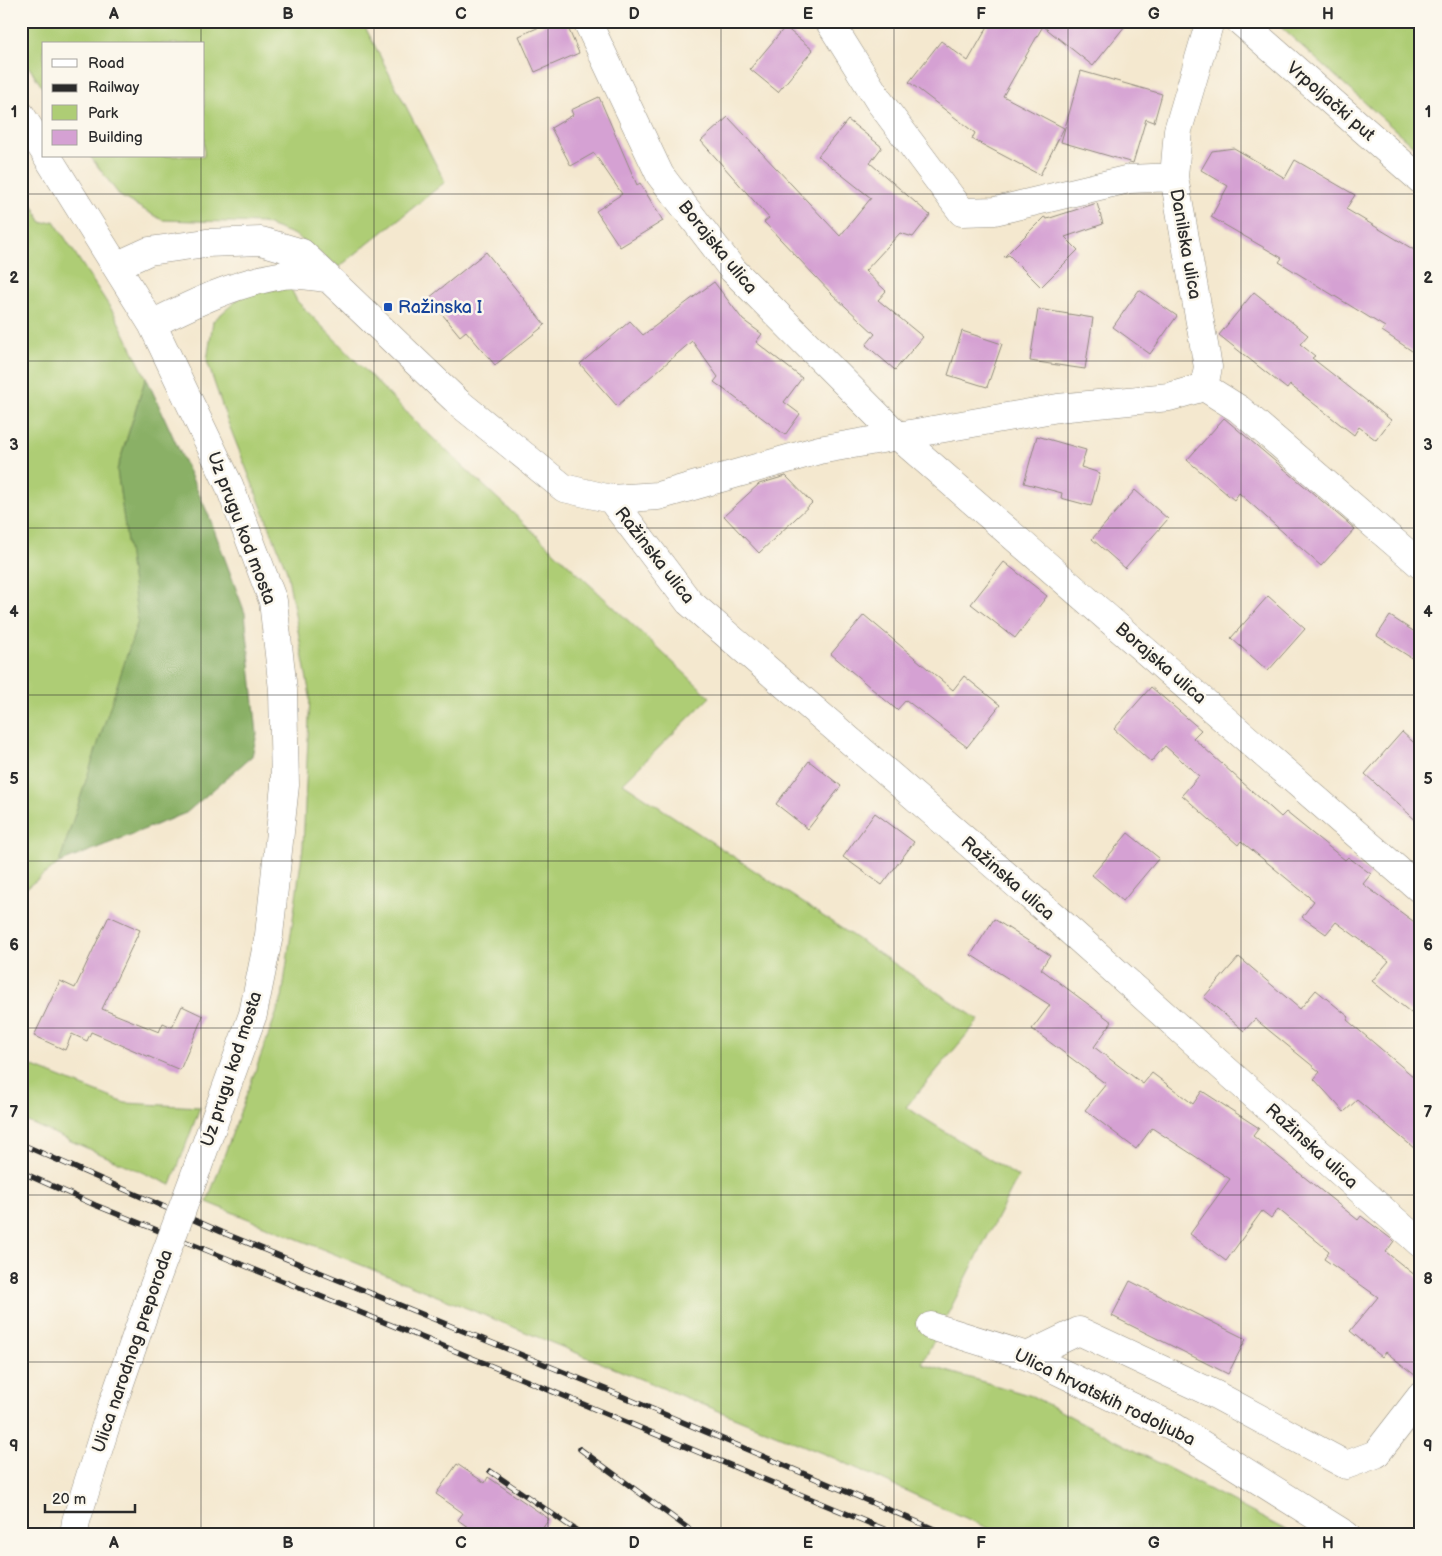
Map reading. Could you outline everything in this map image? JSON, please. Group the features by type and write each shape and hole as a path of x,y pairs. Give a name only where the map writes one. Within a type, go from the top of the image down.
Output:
{"street":[{"name":"Borajska ulica","path":"587,21 660,175 732,270 899,437 1421,890"},
{"name":"Danilska ulica","path":"829,21 879,101 962,212 995,211 1129,179 1174,177 1208,367 1204,387"},
{"path":"1174,177 1178,130 1210,21"},
{"name":"Vrpoljački put","path":"1240,21 1421,180"},
{"path":"21,115 42,148"},
{"name":"Uz prugu kod mosta","path":"48,158 152,324 229,485 273,601 284,690 285,785 269,935 253,1014 197,1170"},
{"path":"116,266 149,251 206,243 261,242 302,253 459,403 564,488 611,499 658,496 819,450 1058,408 1169,398 1204,387 1239,409 1421,565"},
{"path":"152,324 196,302 245,283 286,275 326,278"},
{"name":"Ražinska ulica","path":"611,499 689,602 1058,920 1421,1244"},
{"name":"Ulica narodnog preporoda","path":"74,1535 76,1521 112,1406 150,1296 197,1170"},
{"name":"Ulica hrvatskih rodoljuba","path":"931,1326 1027,1356 1174,1427 1346,1535"},
{"path":"1027,1356 1079,1331 1216,1395 1346,1465 1376,1454 1421,1396"}],"green space":[{"path":"26,21 362,21 445,182 339,267 295,235 263,223 162,220 120,196 92,158 205,158 205,42 42,42 42,87 23,58"},
{"path":"1274,21 1421,21 1421,153"},
{"path":"21,183 42,223 54,221 115,315 146,377 117,470 139,621 59,863 21,892"},
{"path":"290,287 297,301 421,427 710,697 623,783 979,1020 906,1107 1018,1177 922,1364 1032,1396 1295,1535 1003,1535 834,1458 207,1202 282,998 303,847 310,696 287,571 227,420 207,361 213,321 243,295"},
{"path":"146,377 209,516 245,613 257,734 252,756 186,813 59,863 138,621 117,470"},
{"path":"21,1062 125,1103 200,1107 171,1185 21,1119"}],"building":[{"path":"553,21 565,21 579,53 535,72 519,36"},
{"path":"991,21 1129,21 1093,66 1043,26 1003,96 1064,128 1040,175 972,139 975,133 909,82 941,41 968,61"},
{"path":"785,27 813,50 778,92 750,69"},
{"path":"1081,71 1162,94 1154,122 1146,119 1133,163 1061,142"},
{"path":"599,97 637,185 640,183 663,221 620,247 596,211 622,194 594,153 571,166 551,128 573,115 571,110"},
{"path":"728,117 840,236 871,198 818,156 848,120 882,147 870,163 930,215 913,237 900,233 865,271 886,291 878,300 923,337 895,370 866,345 875,334 832,294 764,222 769,218 701,141"},
{"path":"1234,148 1285,178 1295,160 1355,195 1346,209 1421,254 1421,357 1382,331 1385,327 1279,262 1282,258 1211,217 1228,186 1201,170 1212,151"},
{"path":"1097,203 1103,224 1065,237 1078,250 1041,287 1009,255 1004,257 1044,217 1047,219"},
{"path":"486,252 545,325 495,365 466,331 460,336 429,298"},
{"path":"714,282 743,320 762,334 756,342 802,378 784,402 800,414 785,435 714,382 718,377 692,341 617,406 580,364 630,321 643,335"},
{"path":"1139,290 1177,316 1150,354 1113,327"},
{"path":"1254,292 1308,335 1300,344 1315,356 1312,358 1391,420 1376,440 1359,427 1354,435 1290,385 1287,389 1219,335"},
{"path":"1038,309 1093,318 1085,369 1030,361"},
{"path":"962,331 1002,344 987,387 948,375"},
{"path":"1224,418 1355,529 1321,566 1239,493 1234,500 1187,460"},
{"path":"1037,436 1086,450 1081,467 1100,473 1091,506 1061,498 1062,493 1024,483"},
{"path":"786,476 812,503 759,553 724,516 759,484"},
{"path":"1135,490 1168,519 1125,568 1092,539"},
{"path":"1004,562 1047,596 1015,638 971,604"},
{"path":"1268,596 1305,629 1268,671 1231,638"},
{"path":"864,615 953,690 964,676 1000,705 967,747 906,700 897,710 831,654"},
{"path":"1390,616 1421,636 1421,664 1377,636"},
{"path":"1151,687 1201,730 1193,738 1281,817 1286,812 1345,860 1348,857 1371,874 1363,884 1421,927 1421,1021 1372,981 1389,961 1336,922 1326,934 1302,917 1314,901 1241,841 1238,845 1182,795 1199,776 1165,746 1151,762 1114,729"},
{"path":"1402,732 1421,749 1421,825 1365,774"},
{"path":"809,761 841,786 808,829 776,804"},
{"path":"875,813 914,842 882,885 843,857"},
{"path":"1128,833 1159,858 1123,901 1092,875"},
{"path":"109,916 140,930 102,1009 159,1032 163,1023 172,1027 182,1006 203,1016 180,1070 91,1032 87,1041 72,1034 65,1050 34,1036 60,981 75,988"},
{"path":"994,919 1050,955 1041,969 1112,1022 1094,1047 1143,1084 1152,1073 1193,1104 1202,1091 1259,1128 1253,1136 1358,1220 1361,1216 1394,1241 1386,1252 1421,1280 1421,1380 1386,1352 1382,1357 1350,1331 1378,1297 1324,1259 1329,1251 1278,1209 1271,1218 1262,1211 1226,1261 1190,1234 1230,1179 1152,1128 1136,1149 1085,1110 1106,1084 1032,1029 1050,1005 971,955"},
{"path":"1239,957 1300,1009 1316,990 1349,1017 1347,1020 1421,1083 1421,1154 1357,1100 1344,1112 1314,1079 1320,1072 1255,1019 1244,1031 1204,997"},
{"path":"1130,1281 1246,1339 1228,1374 1112,1316"},
{"path":"457,1464 485,1483 488,1477 549,1519 538,1535 479,1535 458,1520 463,1513 436,1494"}],"railway":[{"path":"21,1144 226,1234 605,1389 948,1535"},
{"path":"21,1172 95,1205 448,1348 898,1535"},
{"path":"580,1449 697,1535"},
{"path":"490,1471 583,1535"}],"place":[{"name":"Ražinska I","path":"388,307"}]}
